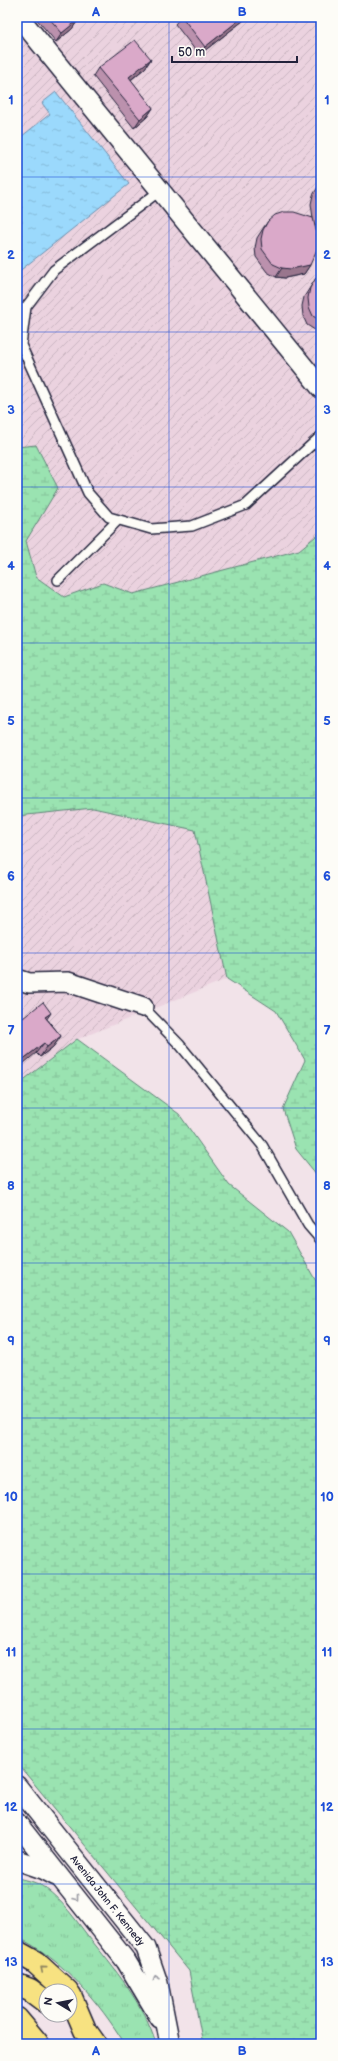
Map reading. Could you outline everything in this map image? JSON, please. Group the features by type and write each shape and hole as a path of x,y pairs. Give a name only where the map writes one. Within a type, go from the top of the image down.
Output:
{"highway":[{"path":"17,1952 35,1962 58,1983"},
{"path":"17,1985 30,1990 38,1996"},
{"path":"78,2011 90,2037"},
{"path":"18,2020 38,2044"},
{"path":"72,2023 90,2037"}],"street":[{"path":"18,18 161,190 321,388"},
{"path":"17,979 29,983 68,982 143,1007"},
{"name":"Avenida John F. Kennedy","path":"17,1786 146,1948 158,1984 168,2037"},
{"path":"17,1816 26,1818 55,1834"},
{"name":"Avenida John F. Kennedy","path":"17,1823 126,1961 168,2037"},
{"path":"17,1860 43,1869 62,1879"}],"lane":[{"path":"17,312 26,307 54,270 161,190"},
{"path":"26,307 21,345 88,494 109,517 151,529 192,526 246,506 321,436"},
{"path":"58,580 118,520"},
{"path":"143,1007 180,1045 262,1144 308,1225 321,1240"}],"shaded area":[{"path":"17,17 321,17 321,532 300,550 133,594 103,583 64,597 36,577 26,540 58,488 36,445 17,447"},
{"path":"93,808 195,830 227,979 73,1041 17,1085 17,816"}],"green space":[{"path":"36,445 58,488 26,541 36,577 64,597 103,583 133,594 299,550 321,532 321,1180 296,1149 283,1109 305,1060 276,1011 227,979 195,830 93,808 17,816 17,447"},
{"path":"77,1039 179,1114 229,1185 288,1232 321,1290 321,2044 203,2044 189,1971 17,1763 17,1085"},
{"path":"17,1878 42,1886 68,1910 127,1987 144,2015 156,2044 125,2044 91,1997 64,1969 34,1946 17,1937"}],"water":[{"path":"56,92 129,184 17,273 17,140 50,114 42,103"}],"building":[{"path":"48,17 75,17 78,20 62,33"},
{"path":"182,17 243,17 205,47"},
{"path":"135,40 151,59 129,77 153,108 140,119 98,68"},
{"path":"321,182 321,217 317,196"},
{"path":"284,212 294,212 313,218 318,238 318,247 310,265 291,269 282,268 273,264 262,249 261,239 263,230 268,221 275,215"},
{"path":"316,278 321,283 321,321 313,316 309,307 308,298 310,288"},
{"path":"43,1002 51,1013 45,1017 61,1036 47,1047 44,1043 17,1064 17,1010 23,1018"}]}
